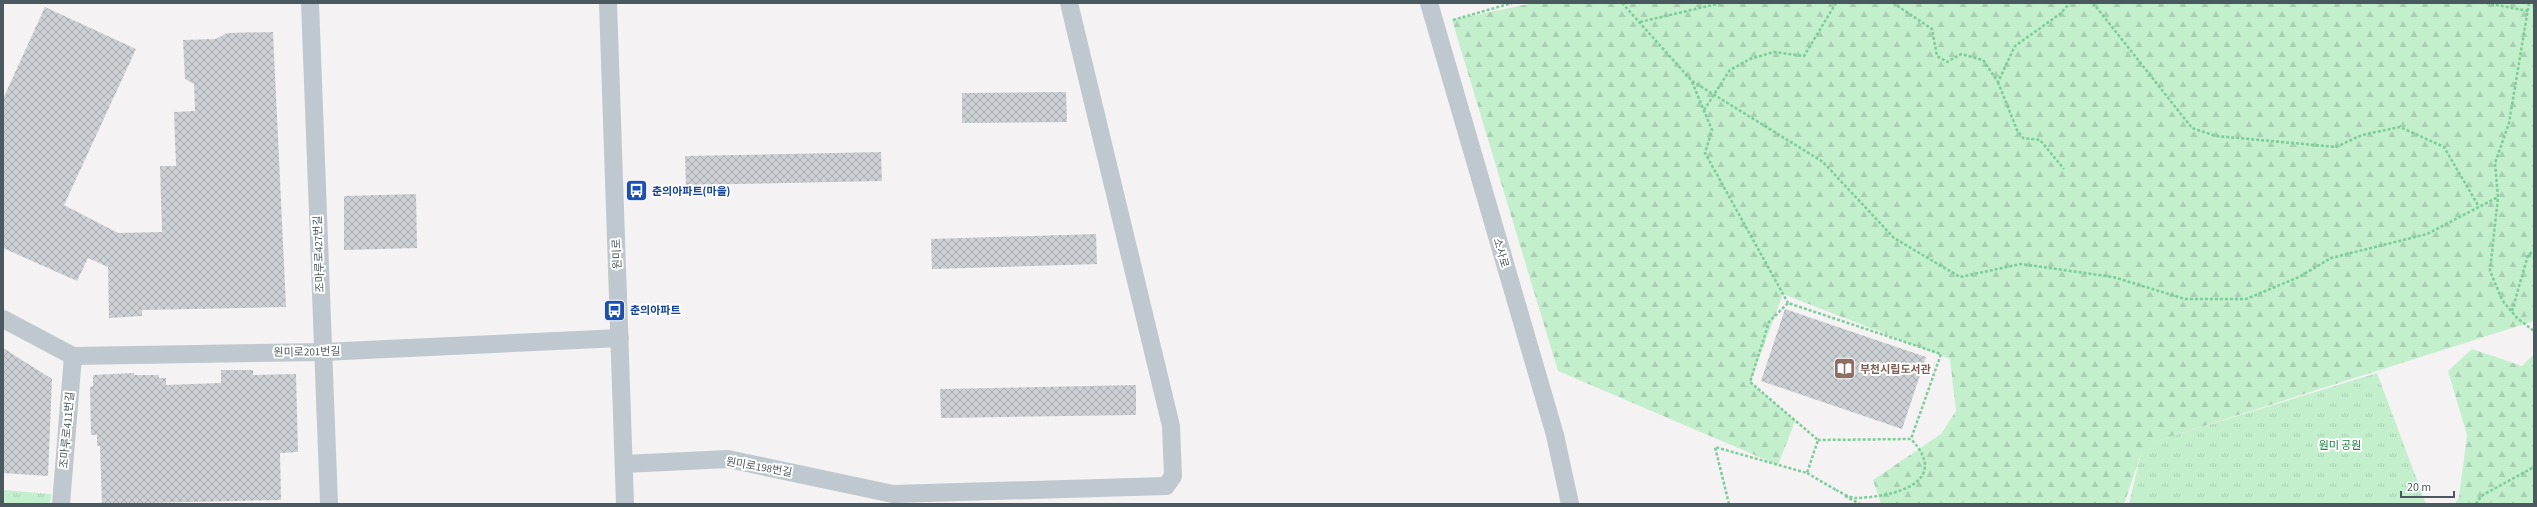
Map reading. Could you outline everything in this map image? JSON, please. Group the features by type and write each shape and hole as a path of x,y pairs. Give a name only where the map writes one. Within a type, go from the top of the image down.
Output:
{"street":[{"name":"조마루로427번길","path":"310,3 329,504"},
{"name":"원미로","path":"608,3 625,504"},
{"name":"원미로198번길","path":"624,464 728,459 893,494 1166,486 1173,476 1172,426 1069,3"},
{"name":"소사로","path":"1429,3 1555,435 1570,504"},
{"name":"원미로201번길","path":"3,319 73,356 323,352 620,338"},
{"name":"조마루로411번길","path":"61,504 73,356"}],"path":[{"path":"1435,25 1512,3"},
{"path":"1622,3 1692,81 1823,162 1894,238 1960,277 2021,264 2113,277 2185,299 2246,299 2299,277 2331,258 2427,234 2498,197"},
{"path":"1640,22 1721,3"},
{"path":"1704,110 1730,70 1737,66 1750,59 1774,52 1804,56 1836,3"},
{"path":"1893,3 1932,29 1937,56 1947,62 1961,54 1983,60 1998,82 2017,130 2023,138 2040,140 2064,170"},
{"path":"1998,82 2015,46 2060,14 2070,3"},
{"path":"2094,3 2192,128 2216,136 2336,147 2362,135 2400,127 2444,147 2479,207"},
{"path":"2486,3 2528,11"},
{"path":"2529,3 2509,123 2496,163 2498,197 2490,271 2502,300 2512,312 2534,330"},
{"path":"1692,81 1712,130 1705,153 1788,303 1941,354 1911,438"},
{"path":"2512,312 2528,255 2534,251"},
{"path":"2528,255 2534,257"},
{"path":"1788,303 1769,322 1750,382 1818,440 1911,438 1922,450 1926,466 1922,479 1910,488 1855,498 1836,490"},
{"path":"1807,474 1818,440"},
{"path":"1729,504 1715,448 1807,474 1860,504"},
{"path":"2476,504 2481,496 2534,467"}],"green space":[{"path":"1533,3 2534,3 2534,321 2144,445 2124,504 1881,504 1873,480 1941,434 1956,411 1950,359 1783,294 1750,382 1795,421 1778,465 1558,371 1452,20"},
{"path":"2472,349 2522,366 2534,354 2534,504 2455,504 2459,497 2467,435 2448,371"},
{"name":"원미 공원","path":"2377,373 2426,504 2129,504 2143,445"},
{"path":"3,490 51,494 50,504 3,504"}],"building":[{"path":"45,7 136,49 64,205 118,233 162,232 160,166 176,166 174,112 195,111 194,84 185,79 183,40 216,39 227,33 273,32 286,307 142,310 142,316 109,318 108,267 88,258 77,281 3,248 3,99"},
{"path":"1066,92 1067,122 962,123 962,93"},
{"path":"881,152 882,181 686,185 685,156"},
{"path":"416,194 417,248 344,250 344,196"},
{"path":"1096,234 1097,264 932,269 931,239"},
{"name":"부천시립도서관","path":"1785,309 1926,357 1902,429 1761,381"},
{"path":"3,348 52,379 48,476 3,473"},
{"path":"221,370 253,370 253,375 296,374 298,452 280,453 281,500 102,504 100,446 97,446 97,435 91,435 90,387 93,386 93,375 134,373 134,375 159,375 159,378 166,378 166,385 221,383"},
{"path":"1136,385 1136,415 941,418 940,389"}],"place":[{"name":"춘의아파트(마을)","path":"637,191"},
{"name":"춘의아파트","path":"615,310"},
{"name":"부천시립도서관","path":"1844,369"}]}
